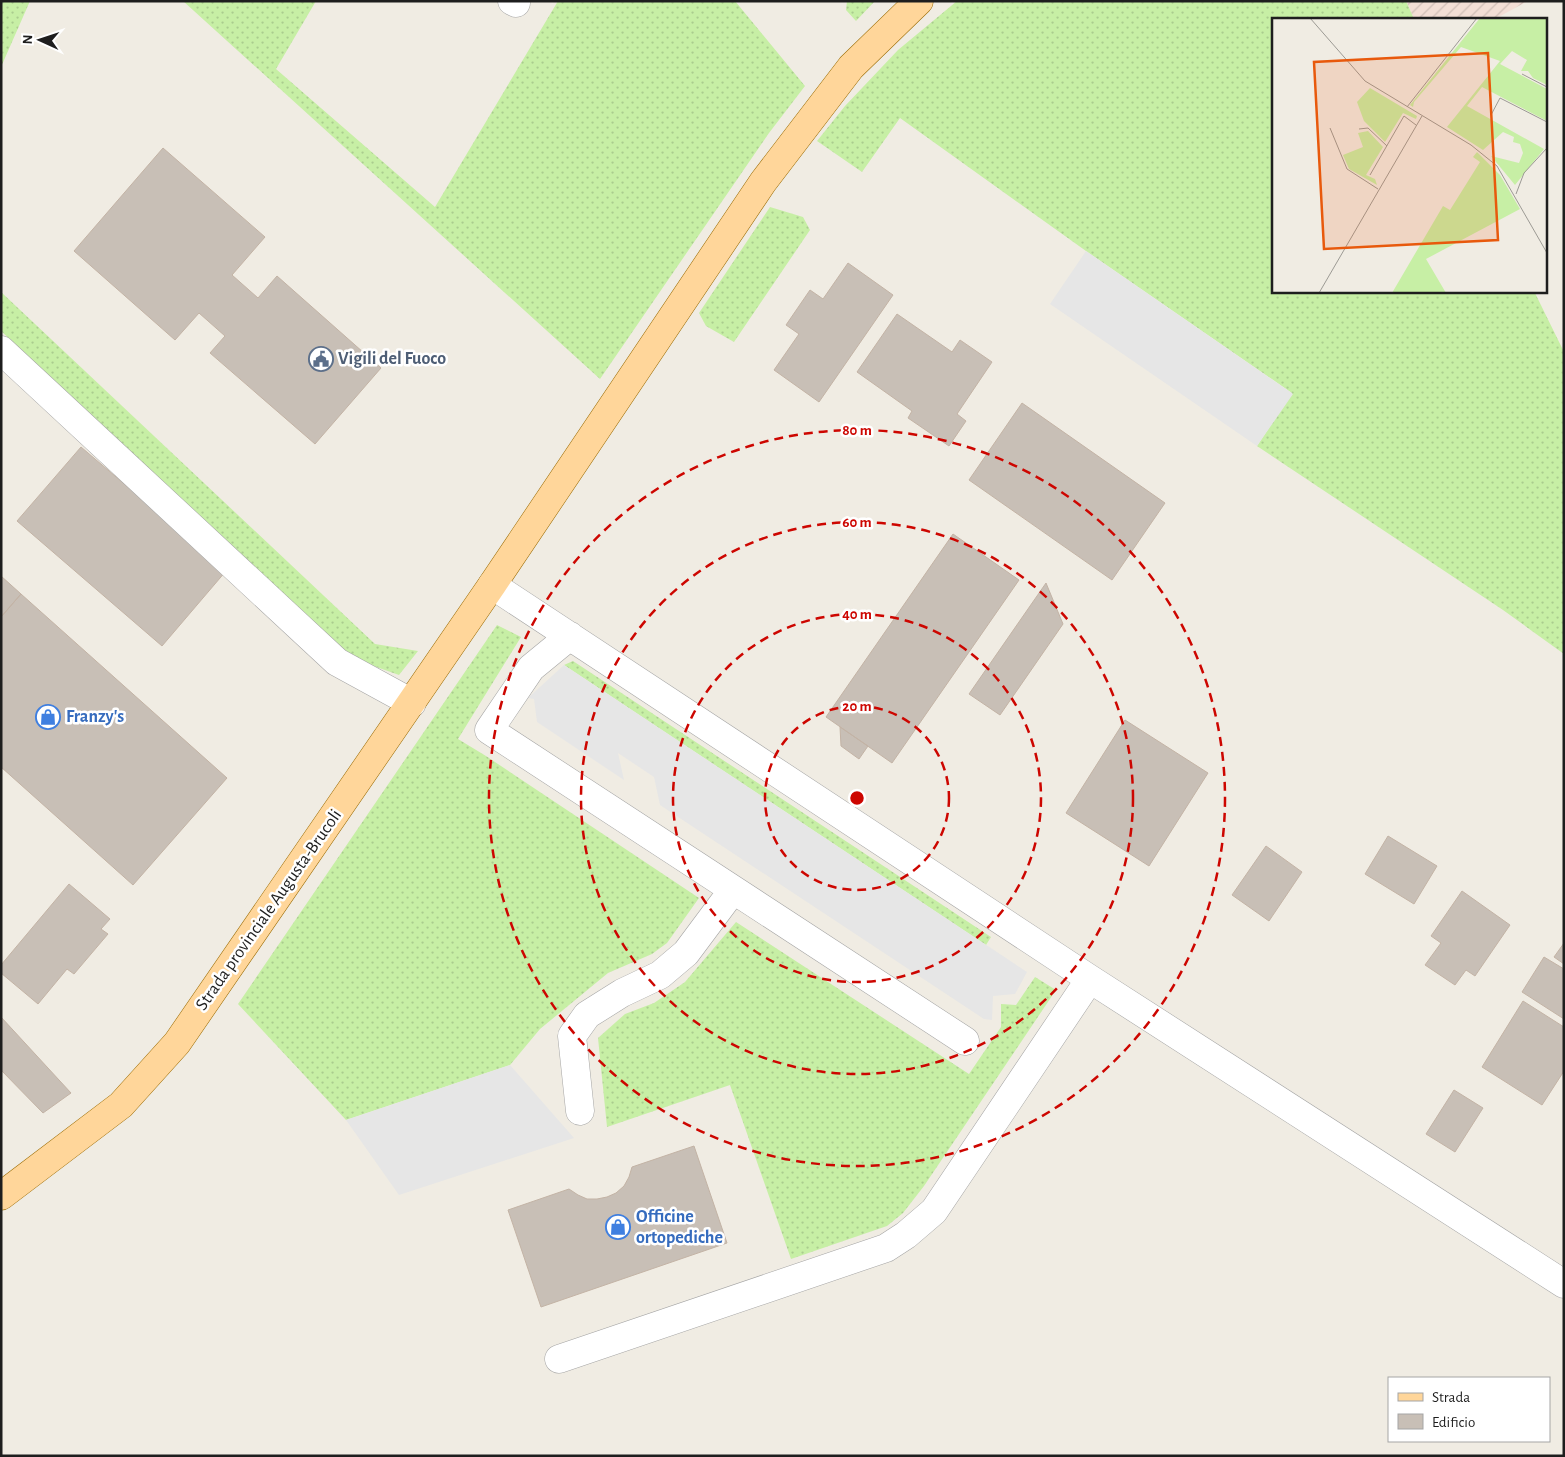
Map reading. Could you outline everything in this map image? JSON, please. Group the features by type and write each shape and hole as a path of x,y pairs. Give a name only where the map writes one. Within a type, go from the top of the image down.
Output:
{"main road":[{"name":"Strada provinciale Augusta-Brucoli","path":"1,1196 121,1105 177,1043 412,703 763,182 851,67 919,1"}],"street":[{"path":"1,350 338,662 412,703"},
{"path":"492,585 1090,979 1564,1284"},
{"path":"570,636 531,668 489,730 965,1041"},
{"path":"580,1111 572,1036 587,1015 622,992 660,975 686,953 733,890"},
{"path":"559,1359 886,1248 906,1235 934,1211 1090,979"}],"shaded area":[{"path":"1406,1 1528,1 1497,18 1414,18"},
{"path":"1086,251 1293,394 1257,446 1050,304"},
{"path":"564,665 1027,972 1015,994 993,996 992,1020 984,1019 660,805 654,777 618,753 624,780 537,722 534,699 528,698"},
{"path":"510,1065 574,1138 399,1195 346,1120"}],"green space":[{"path":"1,1 30,1 1,67"},
{"path":"183,1 316,1 276,69 435,207 558,1 735,1 805,86 769,133 600,379"},
{"path":"847,1 875,1 856,21 846,10"},
{"path":"957,1 1406,1 1414,18 1272,18 1272,292 1534,292 1564,352 1564,654 1503,610 1257,446 1292,393 1086,251 900,118 862,172 817,141 845,106 898,50"},
{"path":"770,207 803,217 810,230 734,342 706,326 699,313"},
{"path":"1,292 375,644 418,651 399,675 351,658 1,331"},
{"path":"497,625 521,637 458,739 699,898 667,943 652,954 608,973 540,1029 510,1065 346,1120 238,1004"},
{"path":"573,661 991,937 986,945 564,665"},
{"path":"736,922 969,1074 1001,1027 1001,1004 1016,1005 1035,977 1056,990 924,1186 903,1213 887,1226 791,1259 730,1085 607,1127 598,1038 625,1014 654,1003 685,982"}],"building":[{"path":"163,148 265,237 232,275 258,298 277,276 381,368 315,444 210,353 225,336 199,313 175,340 74,251"},
{"path":"848,263 893,295 819,402 774,370 799,334 786,325 810,290 823,299"},
{"path":"897,314 952,352 960,340 992,362 957,414 966,421 949,446 908,418 912,411 857,372"},
{"path":"1022,403 1165,503 1112,580 969,480"},
{"path":"81,447 226,571 162,646 17,521"},
{"path":"953,534 1019,580 892,763 826,717"},
{"path":"1,576 21,594 1,617"},
{"path":"1046,583 1063,624 1000,715 969,694"},
{"path":"21,594 227,778 133,885 1,767 1,617"},
{"path":"1125,720 1208,773 1149,866 1066,813"},
{"path":"840,727 868,746 859,759 841,746"},
{"path":"1388,836 1437,866 1414,904 1365,874"},
{"path":"1266,846 1302,872 1269,921 1232,895"},
{"path":"69,884 110,919 101,929 108,934 74,974 67,969 38,1004 1,973 1,965"},
{"path":"1462,891 1510,925 1475,976 1466,970 1455,985 1425,965 1441,943 1431,936"},
{"path":"1564,943 1564,964 1554,957"},
{"path":"1544,957 1564,969 1564,1019 1522,992"},
{"path":"1523,1001 1564,1027 1564,1071 1542,1105 1482,1067"},
{"path":"1,1017 71,1093 43,1113 1,1070"},
{"path":"1454,1090 1483,1108 1455,1152 1426,1134"},
{"name":"Officine ortopediche","path":"694,1146 727,1243 541,1307 508,1210 569,1189 587,1199 607,1197 616,1193 624,1186 632,1167"}],"place":[{"name":"Vigili del Fuoco","path":"321,359"},
{"name":"Franzy's","path":"48,717"},
{"name":"Officine ortopediche","path":"618,1227"}]}
